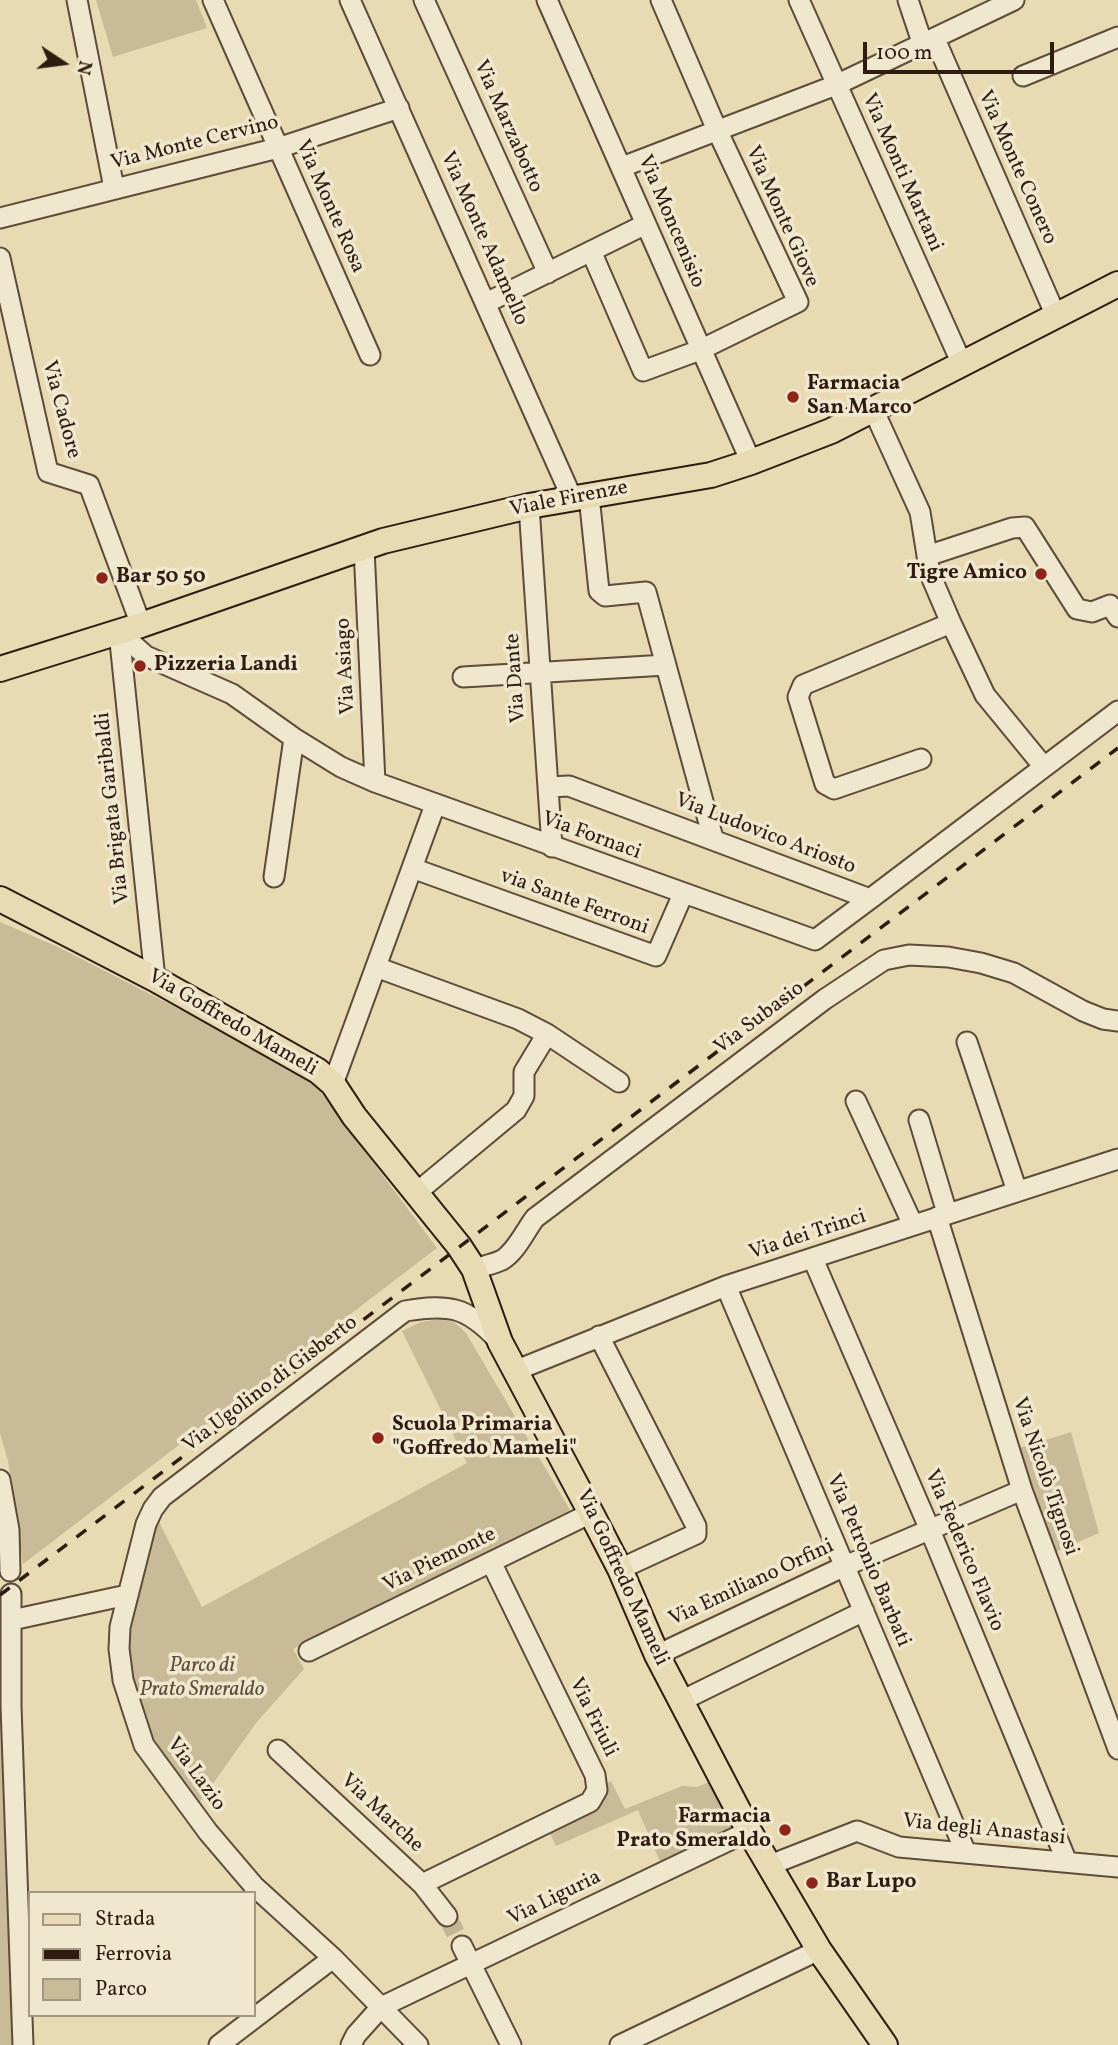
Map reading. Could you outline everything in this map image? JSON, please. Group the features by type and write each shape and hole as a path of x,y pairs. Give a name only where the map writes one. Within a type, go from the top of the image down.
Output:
{"main road":[{"name":"Viale Firenze","path":"0,669 130,629 383,541 529,506 711,475 751,462 831,431 1056,316 1117,288"},
{"name":"Via Goffredo Mameli","path":"0,899 155,979 318,1071 333,1084 354,1116 474,1269 500,1342 620,1569 657,1655 749,1831 819,1950 885,2045"}],"street":[{"path":"77,0 114,188"},
{"name":"Via Monte Rosa","path":"213,0 370,355"},
{"name":"Via Monte Adamello","path":"350,0 486,303 580,497 599,591 605,596 646,592 666,665"},
{"name":"Via Marzabotto","path":"424,0 548,272"},
{"name":"Via Moncenisio","path":"547,0 751,462"},
{"name":"Via Monte Giove","path":"661,0 717,130 797,302 701,350"},
{"name":"Via Monti Martani","path":"799,0 962,364"},
{"name":"Via Monte Conero","path":"908,0 1056,316"},
{"name":"Via Monte Giove","path":"622,167 836,85 1014,0"},
{"path":"1023,76 1118,37"},
{"name":"Via Monte Cervino","path":"0,218 278,148 399,108"},
{"path":"486,303 646,224"},
{"path":"591,251 643,371 701,350"},
{"name":"Via Cadore","path":"0,258 48,471 89,485 130,629"},
{"path":"873,410 920,512 930,573 985,695 1044,767"},
{"name":"Via Dante","path":"529,506 538,673 552,847"},
{"path":"927,556 1012,528 1025,527 1077,609 1092,611 1110,605 1118,617"},
{"name":"Via Asiago","path":"363,548 375,782"},
{"path":"921,759 834,789 825,784 798,697 803,685 951,624"},
{"name":"Via Fornaci","path":"130,629 146,656 232,694 341,767 435,805 816,940 870,899"},
{"name":"Via Brigata Garibaldi","path":"130,629 155,979"},
{"path":"463,677 666,665 713,838"},
{"name":"Via Ludovico Ariosto","path":"549,787 569,786 870,899 1118,711"},
{"path":"274,877 294,737"},
{"path":"333,1084 435,805"},
{"name":"via Sante Ferroni","path":"412,868 656,957 683,894"},
{"name":"Via Subasio","path":"474,1269 502,1260 515,1249 535,1218 825,999 884,960 909,955 948,957 981,963 1014,973 1061,1000 1103,1019 1118,1021"},
{"path":"376,967 518,1019 547,1034 619,1082"},
{"path":"416,1193 516,1110 524,1096 524,1072 547,1034"},
{"path":"967,1042 1017,1191"},
{"path":"856,1101 913,1225"},
{"name":"Via Nicolò Tignosi","path":"919,1120 942,1215 1022,1490 1118,1749"},
{"name":"Via dei Trinci","path":"517,1370 726,1286 1017,1191 1117,1162"},
{"name":"Via Federico Flavio","path":"813,1259 930,1530 1068,1863"},
{"name":"Via Petronio Barbati","path":"726,1286 966,1853"},
{"name":"Via Ugolino di Gisberto","path":"127,1595 146,1524 162,1497 405,1311 445,1307 463,1311 484,1325 500,1342"},
{"path":"600,1336 697,1531 696,1534 620,1569"},
{"path":"0,1480 9,1530 10,1571"},
{"name":"Via Emiliano Orfini","path":"657,1655 845,1566 1022,1490"},
{"name":"Via Piemonte","path":"309,1651 591,1513"},
{"name":"Via Friuli","path":"422,1884 590,1802 597,1790 595,1775 491,1562"},
{"path":"11,1594 11,1706 26,2004 23,2045"},
{"path":"12,1620 127,1595"},
{"name":"Via Lazio","path":"127,1595 119,1649 123,1680 144,1745 247,1890"},
{"path":"681,1701 864,1611"},
{"name":"Via Marche","path":"278,1750 422,1884 447,1916"},
{"name":"Via Liguria","path":"381,2007 749,1831"},
{"name":"Via degli Anastasi","path":"770,1866 857,1831 900,1847 1118,1867"},
{"name":"Via Lazio","path":"256,1897 333,1958 418,2045"},
{"path":"462,1946 511,2045"},
{"path":"620,2045 819,1950"},
{"path":"256,2017 333,1958"},
{"path":"351,2045 356,2035 381,2007"},
{"path":"219,2045 256,2017"}],"green space":[{"path":"96,0 196,0 207,28 113,57"},
{"path":"0,922 58,947 224,1032 313,1082 437,1248 23,1564 8,1461 0,1433"},
{"name":"Parco di Prato Smeraldo","path":"440,1319 454,1322 466,1333 570,1510 293,1649 304,1669 256,1723 197,1806 159,1754 141,1718 130,1683 127,1647 154,1533 159,1522 202,1607 467,1463 402,1331 421,1322"},
{"path":"1071,1432 1099,1533 1046,1556 1010,1451"},
{"path":"7,1603 21,2045 0,2045 0,1608"},
{"path":"716,1779 743,1829 662,1866 638,1810 556,1846 547,1827 611,1781 625,1809 682,1786 697,1787"}],"tunnel":[{"path":"447,1916 462,1946"}],"railway":[{"path":"0,1595 1118,748"}],"place":[{"name":"Farmacia San Marco","path":"793,397"},
{"name":"Tigre Amico","path":"1041,574"},
{"name":"Bar 50 50","path":"102,578"},
{"name":"Pizzeria Landi","path":"140,666"},
{"name":"Scuola Primaria \"Goffredo Mameli\"","path":"378,1438"},
{"name":"Farmacia Prato Smeraldo","path":"785,1830"},
{"name":"Bar Lupo","path":"812,1883"}]}
